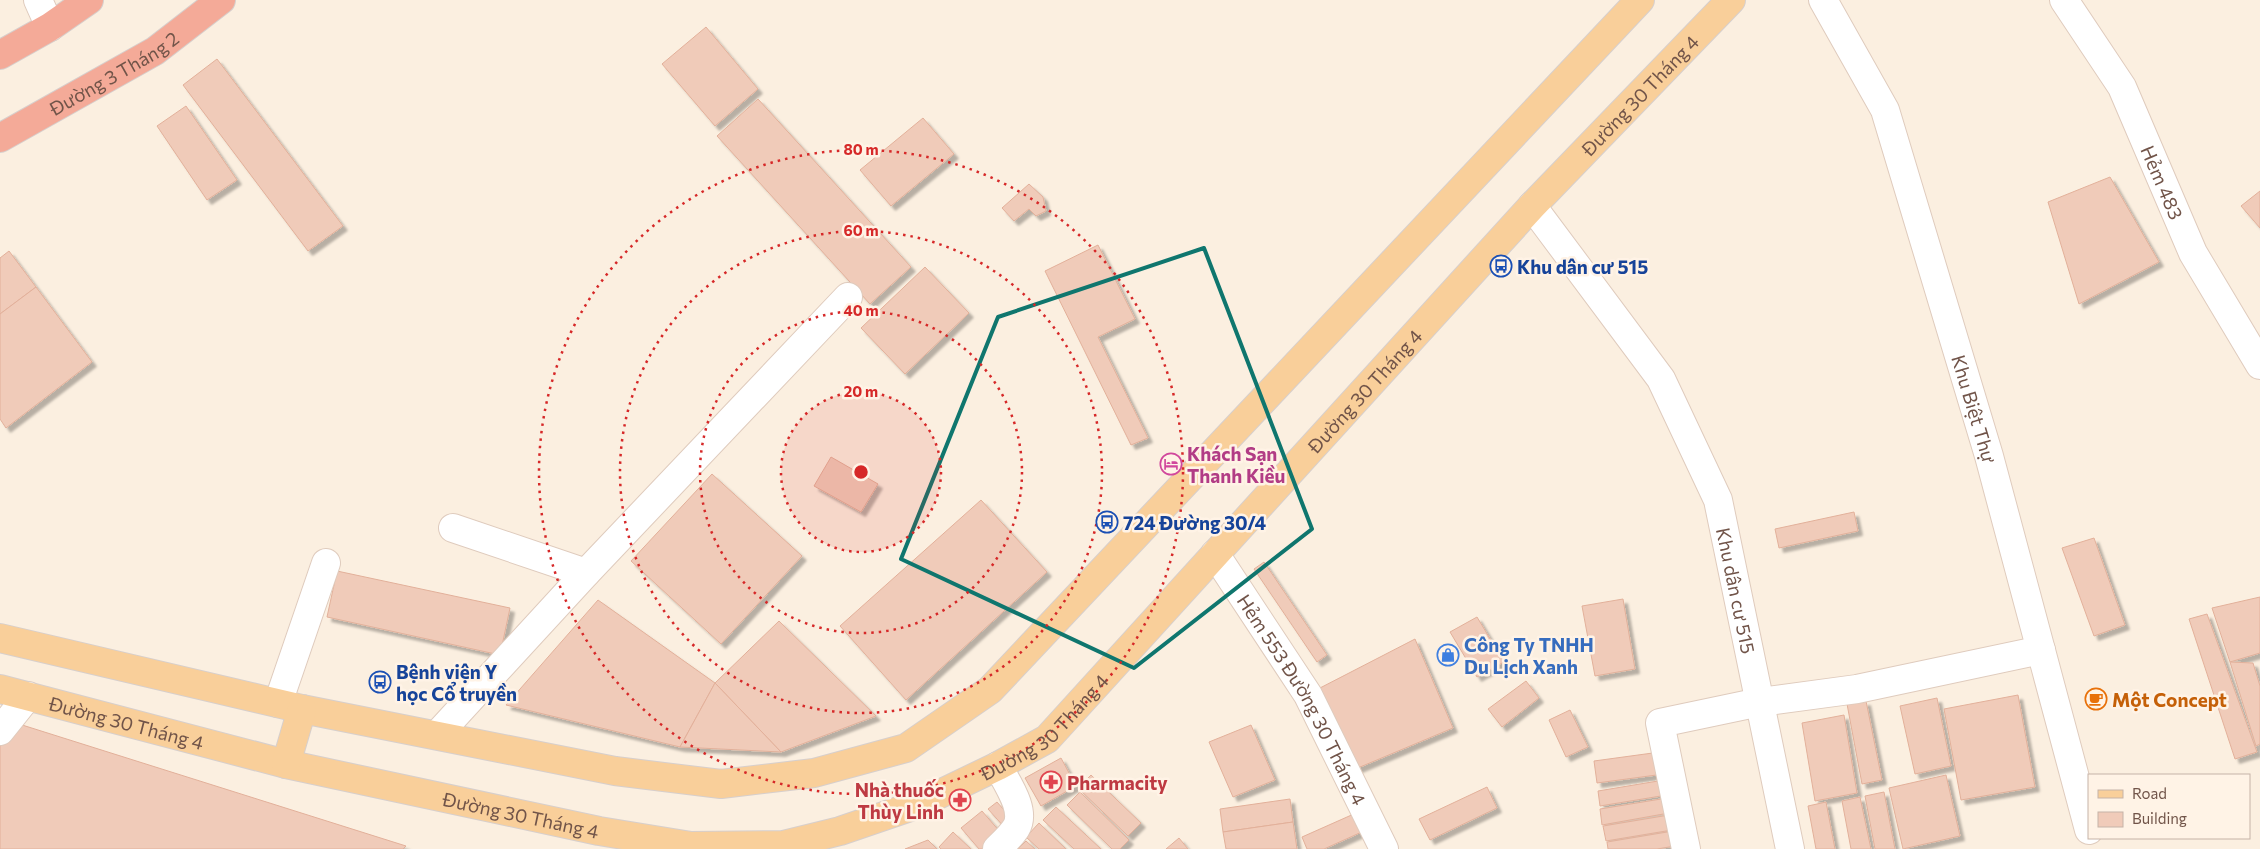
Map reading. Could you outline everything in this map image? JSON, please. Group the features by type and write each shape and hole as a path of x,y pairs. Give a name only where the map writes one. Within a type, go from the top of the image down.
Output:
{"highway":[{"path":"0,55 50,26 89,0"},
{"name":"Đường 3 Tháng 2","path":"0,138 155,51 221,0"}],"main road":[{"path":"0,638 290,706 438,734 615,771 720,784 814,773 906,748 990,690 1640,0"},
{"name":"Đường 30 Tháng 4","path":"0,689 286,764 599,831 691,846 783,845 842,840 998,766 1046,739 1532,206 1731,0"},
{"path":"286,764 290,706"}],"street":[{"path":"38,0 50,26"},
{"name":"Khu Biệt Thự","path":"1823,0 1865,78 1885,110 1989,456 2088,826"},
{"name":"Hẻm 483","path":"2064,0 2122,86 2193,253 2260,365"},
{"name":"Khu dân cư 515","path":"1532,206 1661,379 1718,500 1790,849"},
{"path":"438,734 586,573 848,297"},
{"path":"453,528 586,573"},
{"name":"Hẻm 553 Đường 30 Tháng 4","path":"1215,554 1308,695 1384,849"},
{"path":"290,706 326,563"},
{"path":"1686,849 1660,723 1760,702 1857,689 2041,650"},
{"path":"0,731 28,696"},
{"path":"997,849 1016,828 1020,819 1018,809 998,766"}],"highlighted area":[{"path":"1204,248 1312,529 1134,668 901,559 998,317"}],"building":[{"path":"706,27 758,89 715,126 662,64"},
{"path":"217,59 343,226 308,251 183,85"},
{"path":"758,99 911,267 870,304 717,136"},
{"path":"186,106 237,180 207,200 157,126"},
{"path":"923,118 954,154 891,206 860,170"},
{"path":"2110,177 2159,262 2079,304 2048,202"},
{"path":"1029,184 1043,197 1046,211 1036,216 1029,209 1014,221 1002,208"},
{"path":"2260,191 2260,228 2241,206"},
{"path":"1098,245 1135,319 1098,337 1148,438 1131,445 1045,271"},
{"path":"9,251 36,287 0,314 0,258"},
{"path":"925,267 969,313 905,374 861,328"},
{"path":"36,287 92,362 6,428 0,419 0,314"},
{"path":"831,457 878,484 861,512 814,486"},
{"path":"712,474 802,556 721,644 631,561"},
{"path":"981,500 1047,572 906,700 840,626"},
{"path":"1854,512 1858,531 1779,548 1775,529"},
{"path":"2094,538 2125,625 2094,636 2062,548"},
{"path":"1264,562 1327,655 1317,662 1254,569"},
{"path":"337,571 510,608 500,655 327,617"},
{"path":"2260,597 2260,653 2230,662 2212,608"},
{"path":"1623,599 1635,669 1595,676 1582,606"},
{"path":"598,600 715,683 680,747 506,705"},
{"path":"2207,614 2257,752 2235,759 2189,619"},
{"path":"1477,617 1504,662 1477,677 1450,632"},
{"path":"779,621 876,716 781,752 715,683"},
{"path":"1415,639 1453,728 1353,770 1318,689"},
{"path":"2230,662 2253,663 2260,686 2260,744 2256,746"},
{"path":"1526,681 1539,698 1502,727 1488,709"},
{"path":"715,683 781,752 680,747"},
{"path":"2018,695 2035,787 1961,800 1944,709"},
{"path":"1937,698 1951,766 1915,774 1900,706"},
{"path":"1866,701 1882,780 1862,784 1847,704"},
{"path":"1570,710 1588,747 1566,757 1549,720"},
{"path":"1844,715 1857,793 1815,801 1802,723"},
{"path":"19,724 406,846 403,849 0,849 0,745"},
{"path":"1251,725 1275,780 1233,797 1209,742"},
{"path":"1660,752 1664,774 1597,783 1594,761"},
{"name":"Pharmacity","path":"1061,758 1076,786 1041,806 1025,778"},
{"path":"1091,775 1141,823 1128,836 1078,788"},
{"path":"1946,775 1960,836 1903,849 1889,788"},
{"path":"1664,780 1667,795 1600,806 1598,791"},
{"path":"1487,787 1497,808 1430,840 1419,819"},
{"path":"1080,792 1129,840 1120,849 1112,849 1067,805"},
{"path":"1884,792 1895,849 1875,849 1865,796"},
{"path":"1860,797 1871,849 1851,849 1842,801"},
{"path":"1667,798 1669,813 1602,825 1600,809"},
{"path":"1290,799 1293,822 1223,832 1220,809"},
{"path":"997,802 1011,818 1005,828 988,809"},
{"path":"1826,802 1835,849 1816,849 1808,806"},
{"path":"1056,807 1101,849 1074,849 1043,820"},
{"path":"982,811 1001,833 982,849 979,849 961,828"},
{"path":"1356,813 1364,831 1324,849 1307,849 1302,837"},
{"path":"1669,815 1672,830 1606,841 1603,826"},
{"path":"1293,822 1297,849 1226,849 1223,832"},
{"path":"1039,823 1066,849 1039,849 1026,837"},
{"path":"1673,831 1675,846 1657,849 1608,849 1607,842"},
{"path":"953,832 971,849 941,849 939,847"},
{"path":"1179,838 1188,849 1166,849"},
{"path":"928,840 937,849 905,849"},
{"path":"1026,841 1035,849 1018,849"}],"place":[{"name":"Khu dân cư 515","path":"1501,266"},
{"name":"Khách Sạn Thanh Kiều","path":"1171,464"},
{"name":"724 Đường 30/4","path":"1107,522"},
{"name":"Công Ty TNHH Du Lịch Xanh","path":"1448,655"},
{"name":"Bệnh viện Y học Cổ truyền","path":"380,682"},
{"name":"Một Concept","path":"2096,699"},
{"name":"Pharmacity","path":"1051,782"},
{"name":"Nhà thuốc Thùy Linh","path":"960,800"}]}
